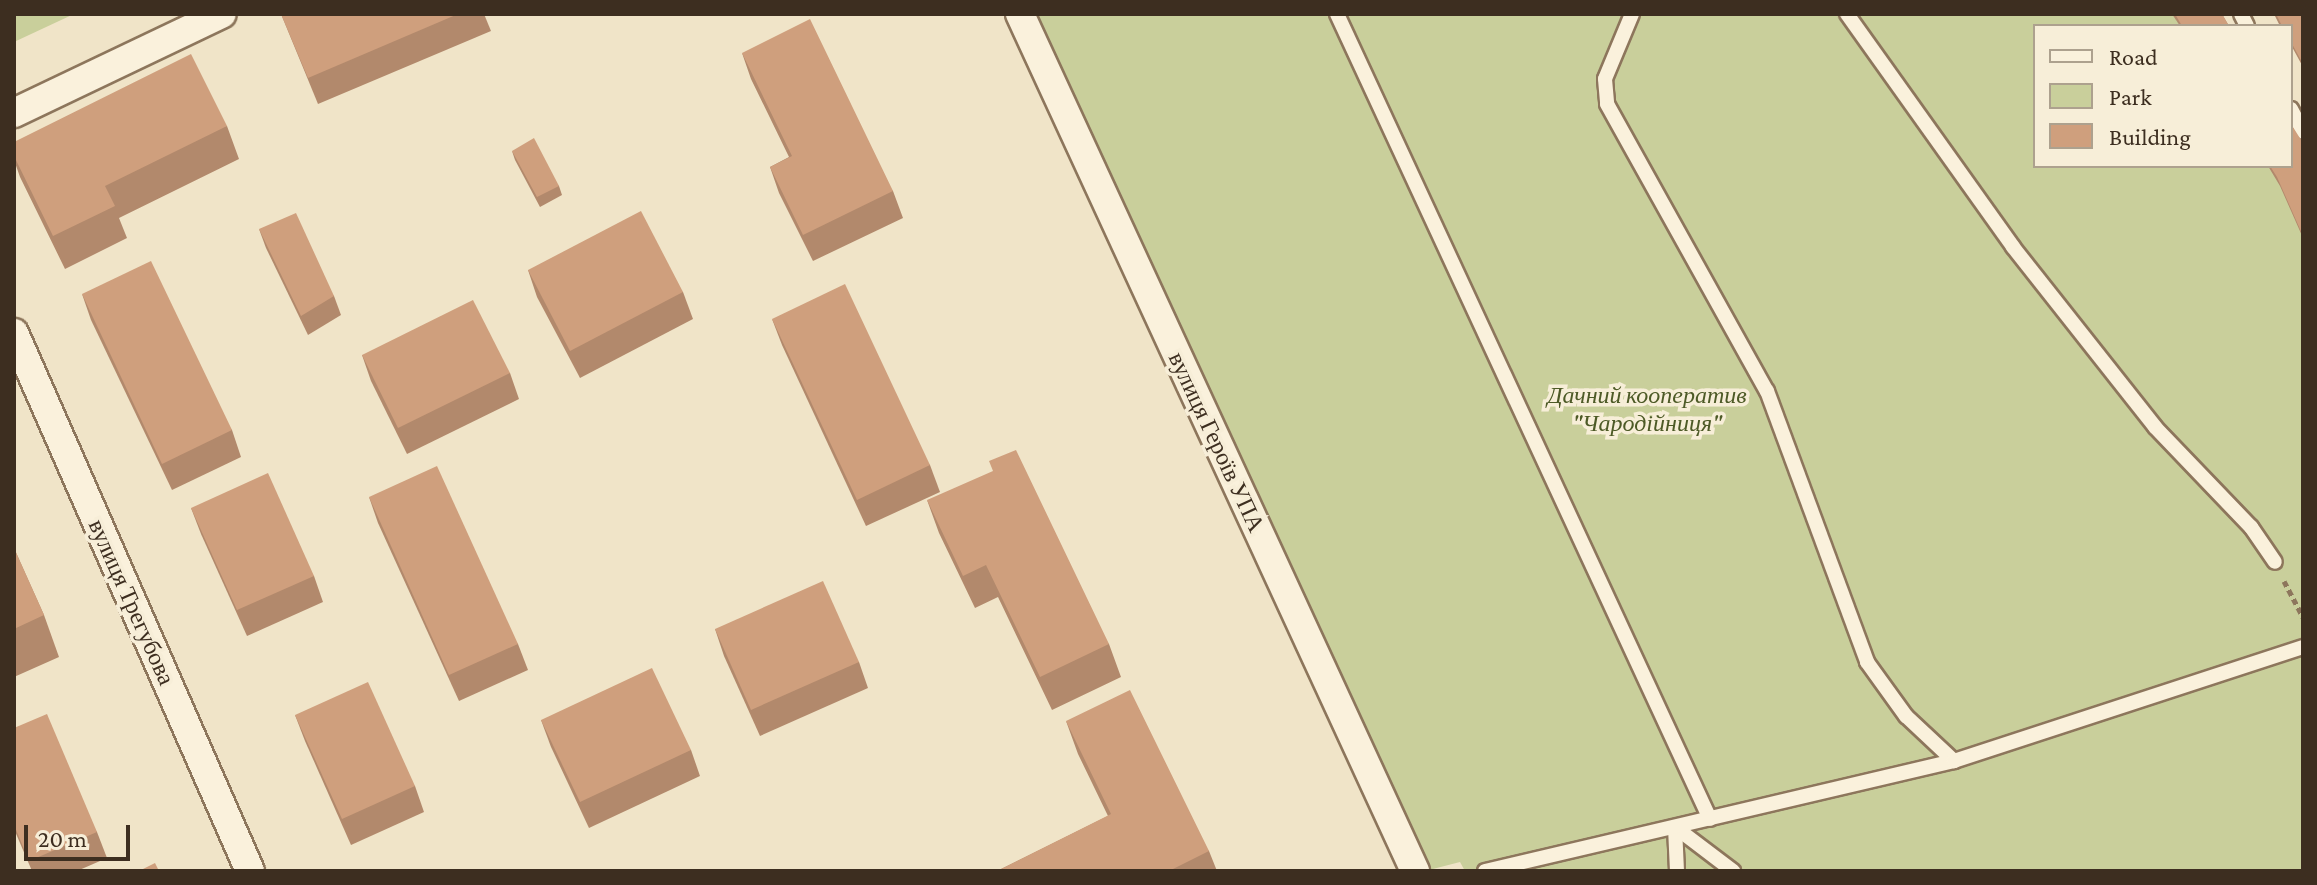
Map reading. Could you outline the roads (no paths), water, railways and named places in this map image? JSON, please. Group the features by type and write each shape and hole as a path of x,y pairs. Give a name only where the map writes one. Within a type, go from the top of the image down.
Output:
{"street":[{"path":"14,113 222,14"},
{"name":"вулиця Героїв УПА","path":"1020,14 1415,871"},
{"name":"вулиця Трегубова","path":"14,333 250,871"}],"lane":[{"path":"1337,14 1710,819"},
{"path":"1632,14 1605,79 1607,104 1767,391 1867,662 1906,716 1954,761"},
{"path":"1847,14 2013,247 2155,427 2251,527 2275,562"},
{"path":"2293,113 2303,132"},
{"path":"1485,871 1954,761 2303,647"},
{"path":"1675,827 1677,871"},
{"path":"1675,827 1733,871"}],"park label":[{"name":"Дачний кооператив \"Чародійниця\"","path":"1647,409"}]}
